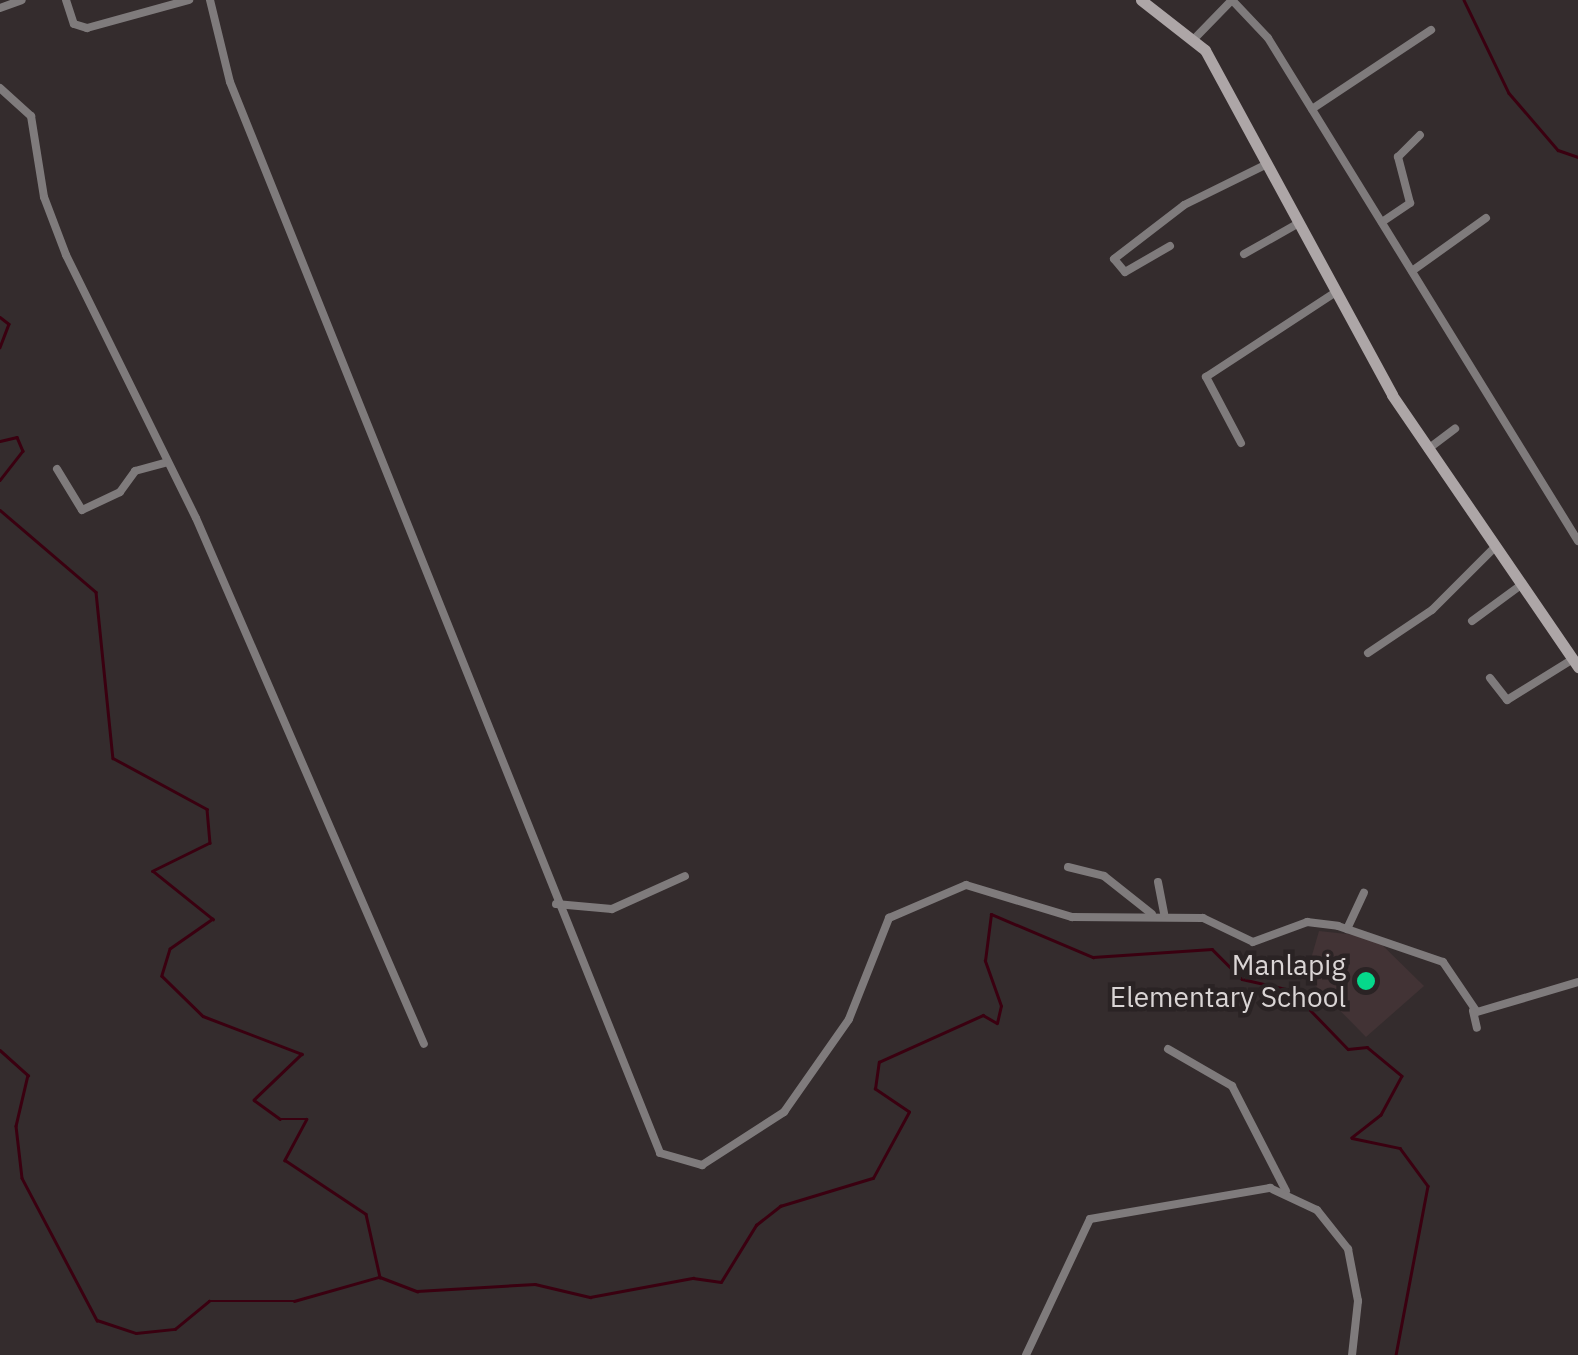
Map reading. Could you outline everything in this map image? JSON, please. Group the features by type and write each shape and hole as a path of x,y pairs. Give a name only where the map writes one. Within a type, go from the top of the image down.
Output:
{"main road":[{"path":"1141,0 1196,38 1428,449 1575,663"}],"street":[{"path":"0,8 22,0"},
{"path":"66,0 74,24 87,28 189,0"},
{"path":"210,0 230,82 651,1142 702,1164 791,1104 849,1019 900,906 971,884 1054,914 1164,913 1258,942 1307,922 1347,928 1443,962 1473,1011 1476,1028"},
{"path":"1196,38 1232,0 1312,110 1578,541"},
{"path":"1312,110 1432,30"},
{"path":"0,88 31,116 52,220 265,670 320,818 424,1044"},
{"path":"1382,222 1410,204 1398,158 1420,135"},
{"path":"1170,246 1125,272 1114,259 1184,205 1266,164"},
{"path":"1412,272 1486,218"},
{"path":"1244,254 1299,223"},
{"path":"1240,443 1206,377 1336,292"},
{"path":"1428,449 1455,429"},
{"path":"57,469 82,510 120,492 135,471 164,463"},
{"path":"1368,653 1432,610 1495,548"},
{"path":"1472,621 1521,584"},
{"path":"1490,678 1508,700 1575,663"},
{"path":"1068,868 1104,876 1152,914"},
{"path":"556,904 612,908 685,876"},
{"path":"1158,882 1164,913"},
{"path":"1347,928 1364,893"},
{"path":"1473,1011 1578,982"},
{"path":"1168,1049 1232,1086 1286,1192 1317,1210 1348,1249 1358,1301 1352,1355"},
{"path":"1026,1355 1090,1219 1286,1192"}],"shaded area":[{"name":"Manlapig Elementary School","path":"1319,931 1374,937 1424,986 1366,1037 1306,976"}],"waterway":[{"path":"1464,0 1509,93 1558,150 1578,157"},
{"path":"0,317 9,324 0,347"},
{"path":"0,441 17,437 23,451 0,480"},
{"path":"0,510 96,592 113,758 207,809 210,843 153,871 213,919 170,949 162,976 203,1016 302,1054 254,1100 280,1119 307,1119 285,1160 366,1214 380,1277 417,1291 535,1284 590,1297 693,1278 721,1282 756,1225 780,1206 873,1178 909,1112 875,1089 879,1062 983,1015 997,1023 1001,1006 985,961 991,914 1093,957 1212,949 1242,979 1291,990 1348,1049 1367,1047 1402,1076 1381,1115 1352,1138 1400,1148 1428,1186 1396,1355"},
{"path":"0,1050 28,1075 16,1126 22,1178 97,1320 136,1333 175,1329 209,1301 294,1301 379,1277"}],"place":[{"name":"Manlapig Elementary School","path":"1366,981"}]}
